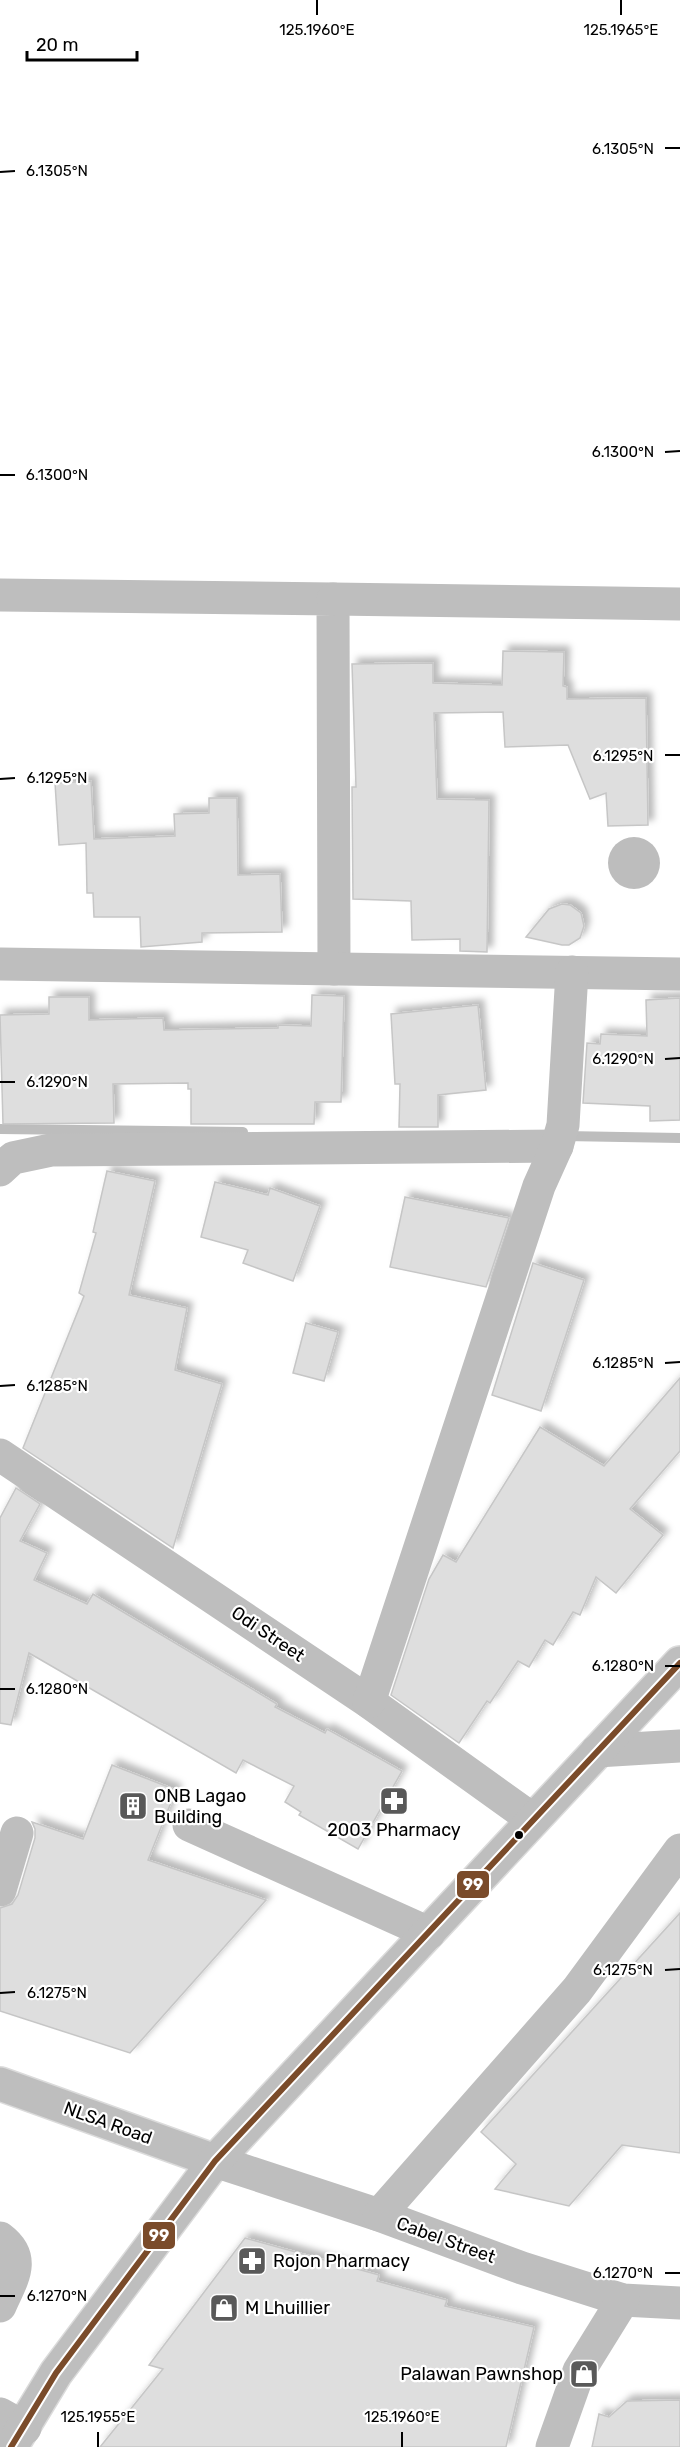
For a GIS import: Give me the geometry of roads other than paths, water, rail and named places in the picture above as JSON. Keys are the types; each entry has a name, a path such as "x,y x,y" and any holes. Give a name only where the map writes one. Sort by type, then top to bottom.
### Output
{"street":[{"path":"0,595 680,604"},
{"path":"333,599 334,969"},
{"path":"0,964 680,974"},
{"path":"369,1702 539,1186 557,1146 563,1125 572,972"},
{"path":"0,1170 13,1158 51,1150 557,1146"},
{"name":"Odi Street","path":"0,1455 369,1702 532,1820"},
{"path":"12,2430 215,2162 680,1663"},
{"path":"597,1751 680,1746"},
{"path":"189,1825 429,1933"},
{"path":"0,1890 17,1833"},
{"path":"379,2215 577,1990 680,1850"},
{"name":"NLSA Road","path":"0,2084 215,2162"},
{"name":"Cabel Street","path":"215,2162 379,2215 522,2268 623,2300 680,2303"},
{"path":"0,2238 14,2252 16,2267 0,2306"},
{"path":"552,2447 579,2371 623,2300"}],"waterway":[{"path":"0,1129 243,1132"},
{"path":"564,1136 680,1138"}],"place":[{"name":"2003 Pharmacy","path":"394,1801"},
{"name":"ONB Lagao Building","path":"133,1806"},
{"name":"Rojon Pharmacy","path":"252,2261"},
{"name":"M Lhuillier","path":"224,2308"},
{"name":"Palawan Pawnshop","path":"584,2374"}]}
